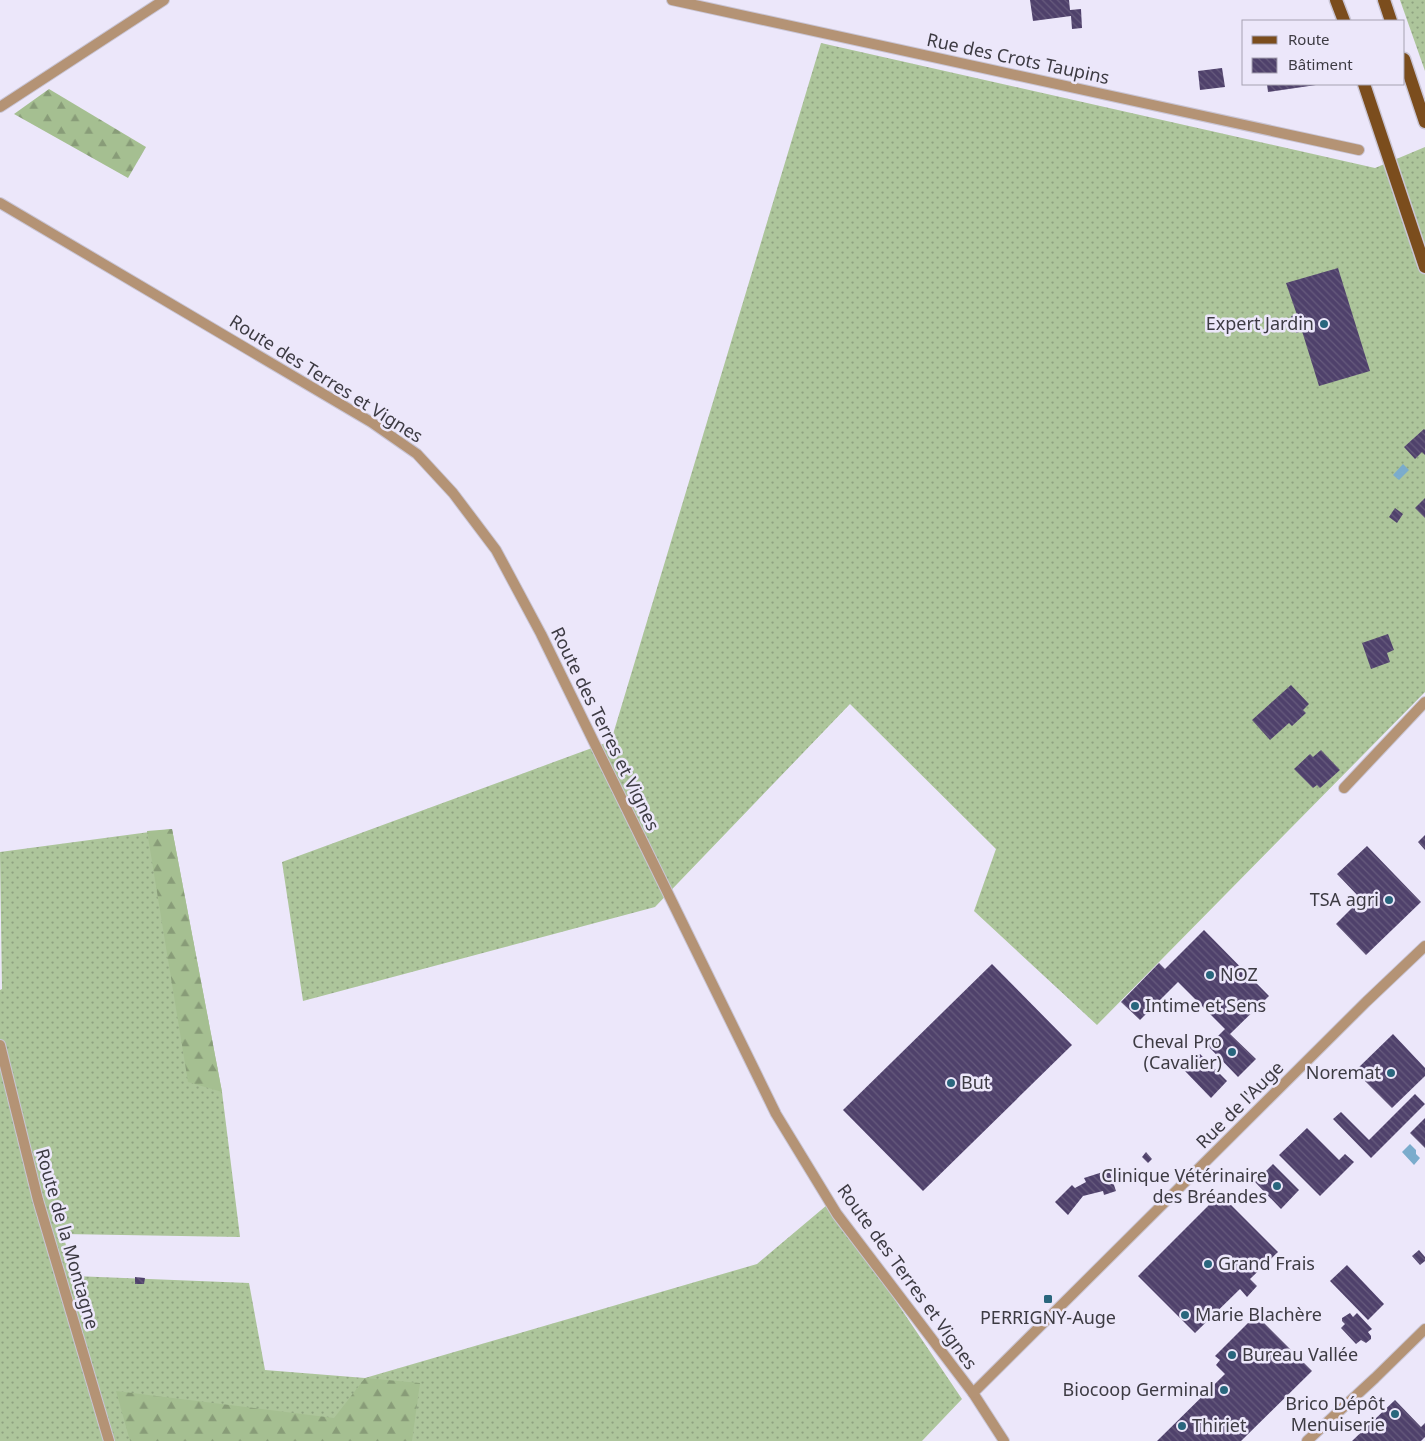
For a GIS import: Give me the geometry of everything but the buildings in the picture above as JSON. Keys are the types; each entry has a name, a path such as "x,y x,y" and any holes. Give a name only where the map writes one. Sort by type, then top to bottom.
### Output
{"main road":[{"path":"1336,0 1344,20"},
{"path":"1384,0 1391,20"},
{"path":"1405,62 1425,122"},
{"path":"1364,85 1425,267"}],"street":[{"path":"0,107 164,0"},
{"name":"Rue des Crots Taupins","path":"672,0 1359,150"},
{"name":"Route des Terres et Vignes","path":"0,203 371,422 417,454 453,493 496,550 541,634 776,1114 847,1229 973,1393 1004,1441"},
{"path":"1344,788 1425,702"},
{"name":"Rue de l'Auge","path":"973,1393 1360,1008 1425,946"},
{"name":"Route de la Montagne","path":"0,1045 38,1200 109,1441"},
{"path":"1308,1441 1425,1329"}],"green space":[{"path":"1400,0 1425,0 1425,71"},
{"path":"821,43 1375,168 1425,147 1425,692 1097,1025 974,911 996,849 850,704 655,907 303,1001 282,862 611,741"},
{"path":"49,89 146,147 128,178 14,114"},
{"path":"172,829 222,1092 240,1237 63,1234 74,1276 249,1283 265,1370 365,1378 757,1264 827,1205 837,1214 962,1399 922,1441 0,1441 0,990 2,989 0,852"},
{"path":"172,829 222,1092 188,1082 147,831"},
{"path":"365,1378 420,1383 412,1441 130,1441 116,1391 334,1418"}],"water":[{"path":"1403,464 1409,470 1399,480 1393,475"},
{"path":"1410,1144 1420,1158 1414,1165 1402,1152"}],"place":[{"name":"Expert Jardin","path":"1324,324"},
{"name":"TSA agri","path":"1389,900"},
{"name":"NOZ","path":"1210,975"},
{"name":"Intime et Sens","path":"1135,1006"},
{"name":"Cheval Pro (Cavalier)","path":"1232,1052"},
{"name":"Noremat","path":"1391,1073"},
{"name":"But","path":"951,1083"},
{"name":"Clinique Vétérinaire des Bréandes","path":"1277,1186"},
{"name":"Grand Frais","path":"1208,1264"},
{"name":"PERRIGNY-Auge","path":"1048,1299"},
{"name":"Marie Blachère","path":"1185,1315"},
{"name":"Bureau Vallée","path":"1232,1355"},
{"name":"Biocoop Germinal","path":"1224,1390"},
{"name":"Brico Dépôt Menuiserie","path":"1395,1414"},
{"name":"Thiriet","path":"1182,1426"}]}
